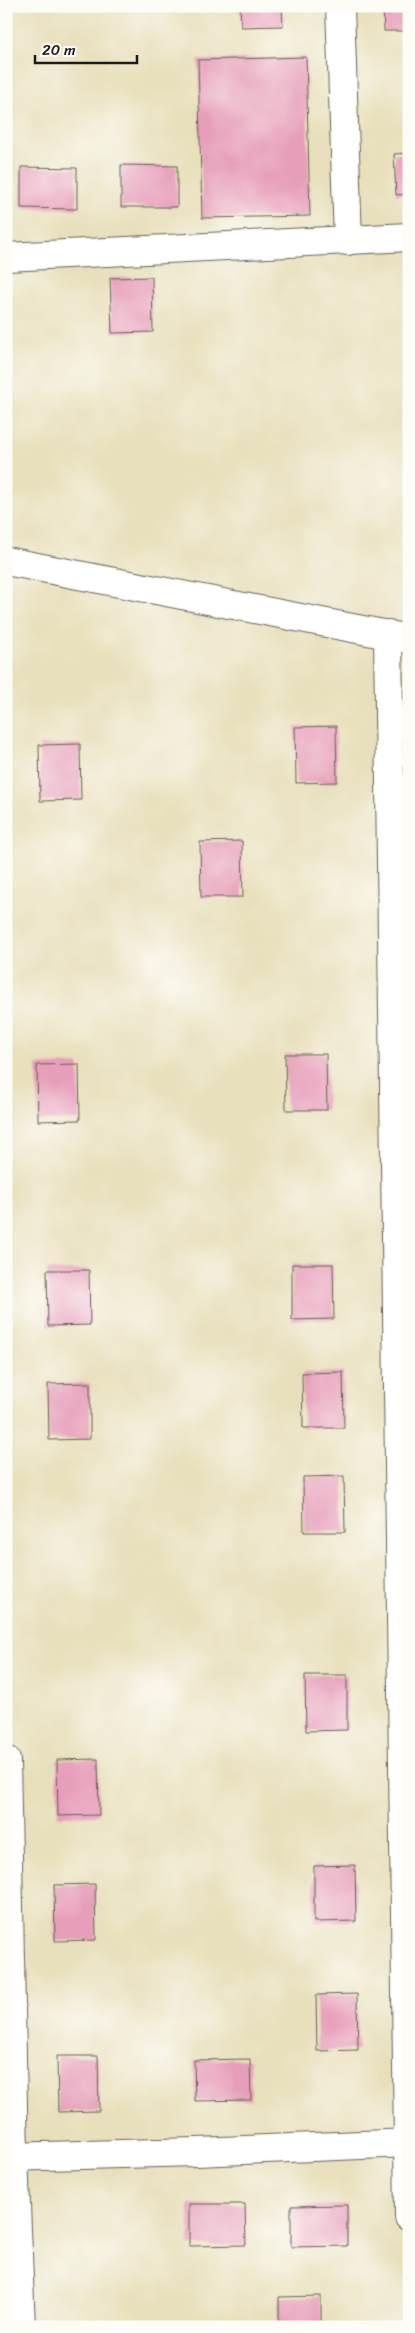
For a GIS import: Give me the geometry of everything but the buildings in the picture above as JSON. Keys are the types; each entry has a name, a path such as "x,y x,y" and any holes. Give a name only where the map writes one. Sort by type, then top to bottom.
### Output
{"street":[{"path":"340,6 348,241"},
{"path":"6,257 409,237"},
{"path":"6,561 398,636 409,2217"},
{"path":"6,1760 10,2156 21,2327"},
{"path":"10,2156 197,2152 408,2143"}]}
